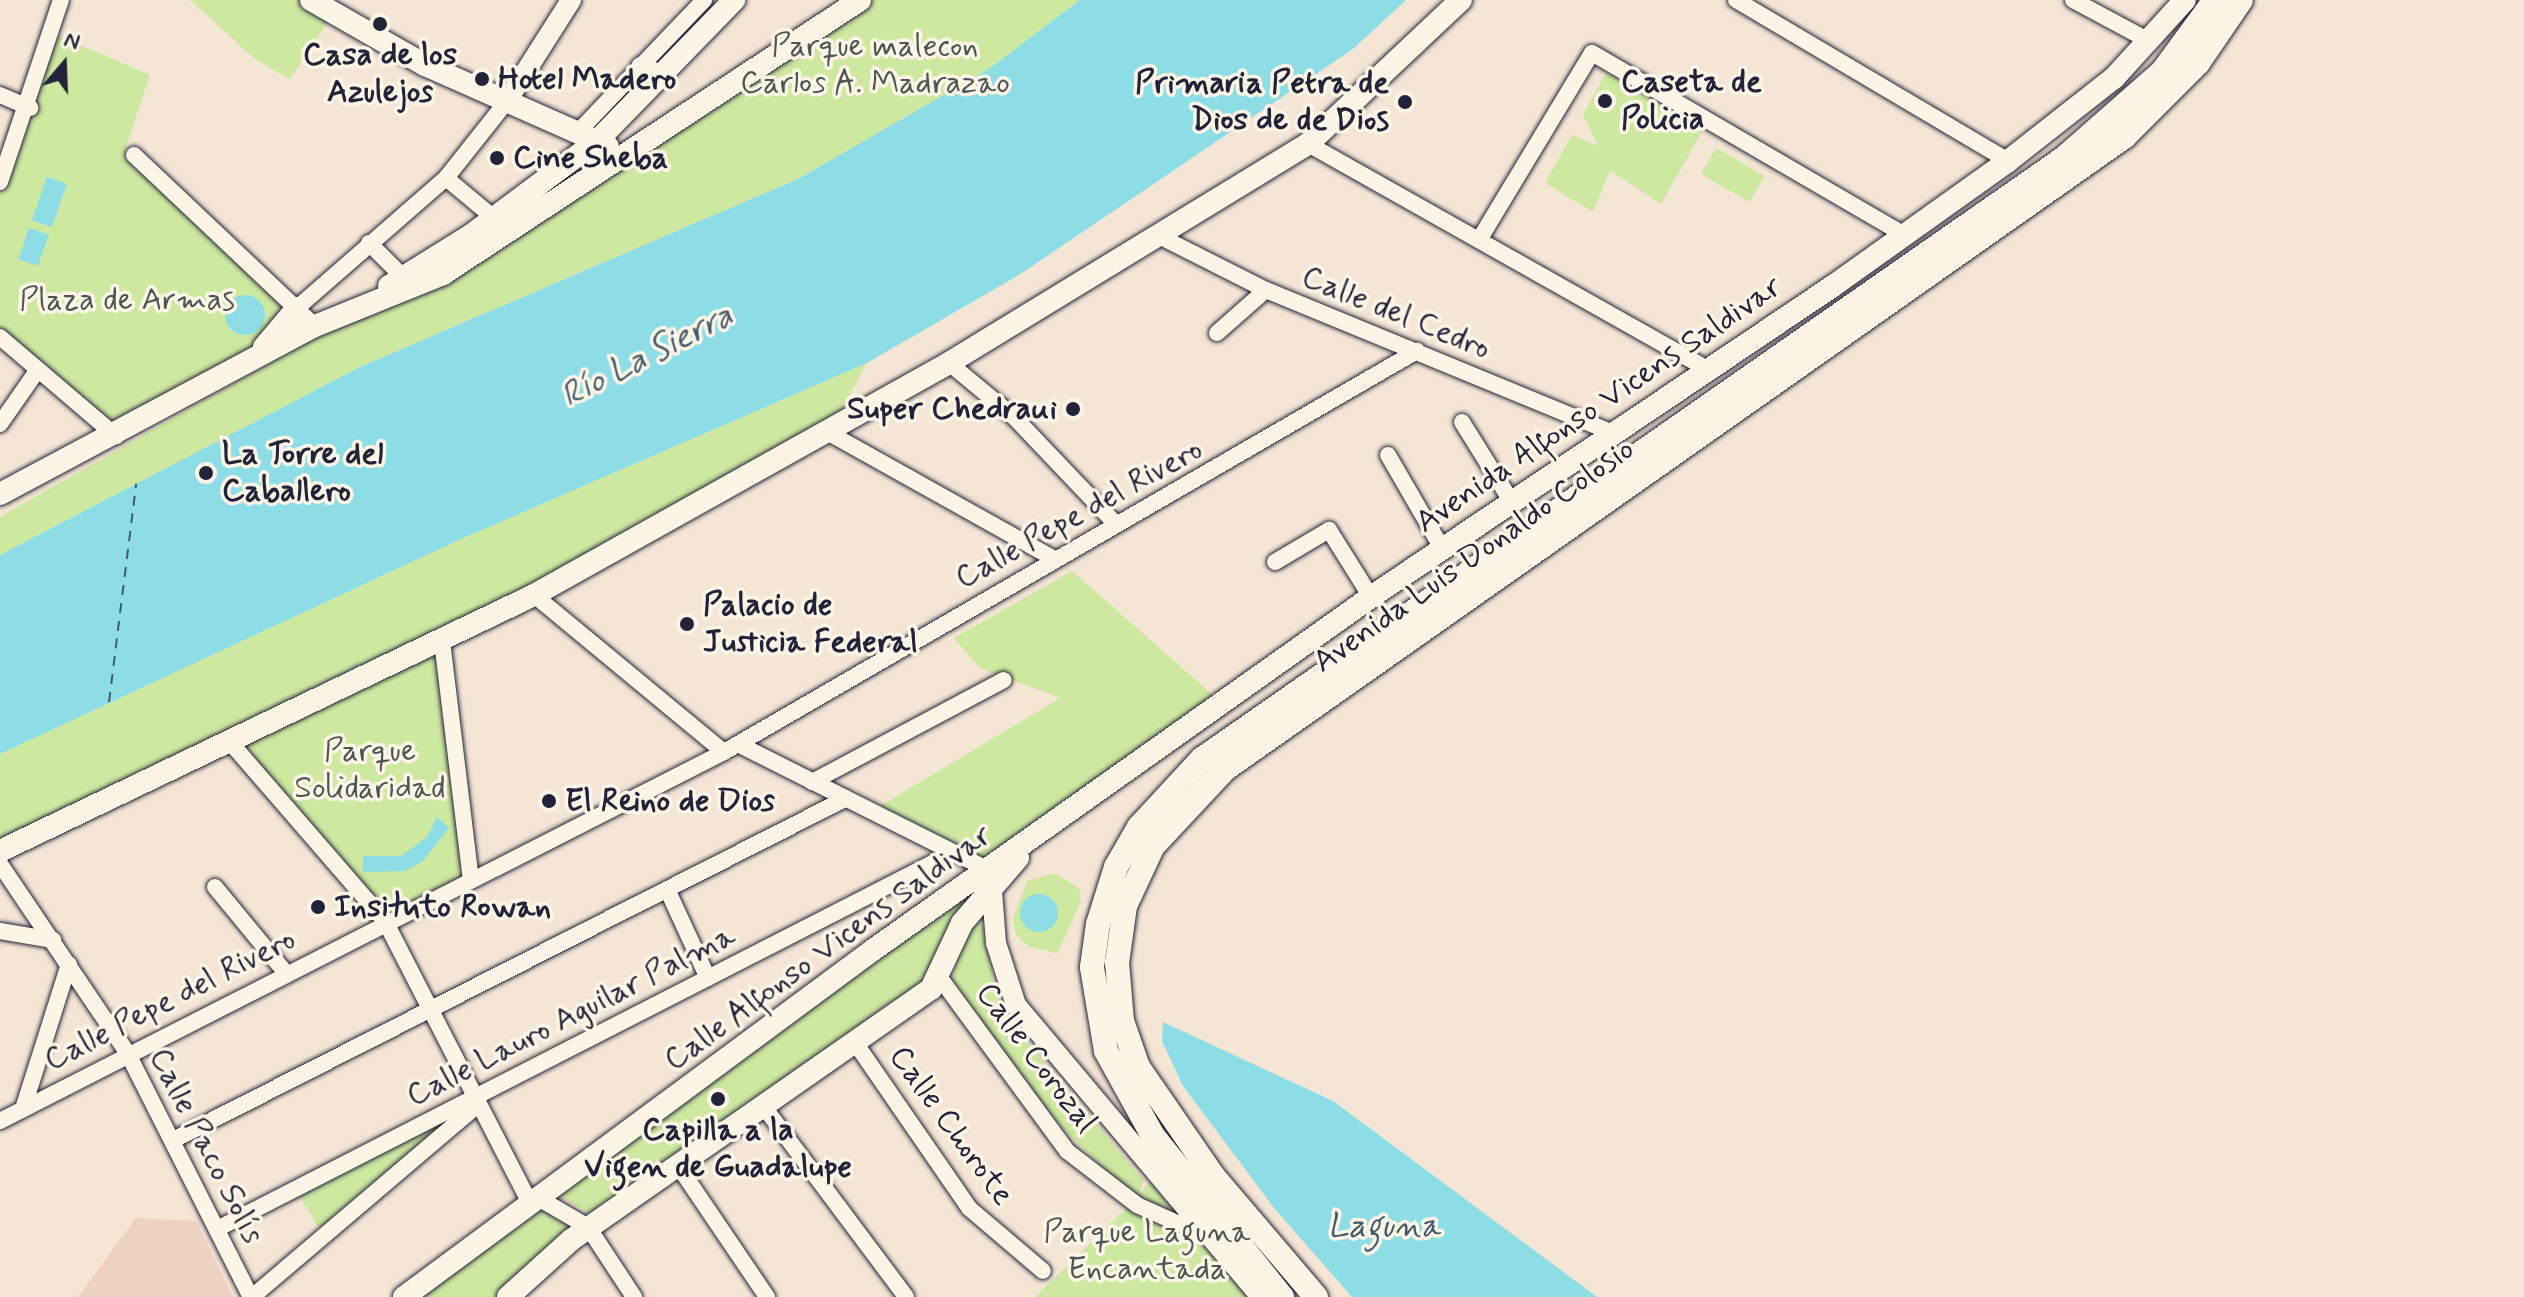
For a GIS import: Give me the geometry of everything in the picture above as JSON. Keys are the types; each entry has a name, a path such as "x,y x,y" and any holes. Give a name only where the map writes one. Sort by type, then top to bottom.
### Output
{"main road":[{"path":"311,0 382,43 625,155"},
{"path":"409,282 494,218 587,137 651,71 734,0"},
{"path":"0,494 116,436 315,326 409,282 462,263 860,0"},
{"path":"0,851 534,595 829,433 1161,237 1308,144 1461,0"},
{"name":"Avenida Alfonso Vicens Saldivar","path":"1032,842 1510,499 1708,369 2008,161 2099,91 2185,0"},
{"name":"Avenida Luis Donaldo Colosio","path":"1282,1297 1208,1223 1125,1093 1097,1012 1092,967 1106,891 1139,827 1167,792 1215,749 2064,158 2163,71 2215,0"},
{"name":"Avenida Luis Donaldo Colosio","path":"1316,1297 1162,1105 1138,1067 1122,1021 1117,963 1125,906 1161,835 1225,769 2124,137 2198,63 2241,0"},
{"path":"253,359 297,308"},
{"name":"Calle Alfonso Vicens Saldivar","path":"404,1297 532,1198 991,879 1032,842"},
{"name":"Calle Alfonso Vicens Saldivar","path":"940,978 962,923 991,879"},
{"path":"508,1297 588,1227 764,1107 940,978"}],"street":[{"path":"0,182 30,108 61,0"},
{"path":"297,308 446,178 507,101 571,0"},
{"path":"651,71 704,0"},
{"path":"1736,0 2008,161"},
{"path":"2073,0 2149,41"},
{"path":"1479,240 1592,53 1903,234"},
{"path":"0,95 30,108"},
{"path":"1308,144 1708,369"},
{"path":"134,155 315,326"},
{"path":"446,178 494,218"},
{"name":"Calle del Cedro","path":"1161,237 1266,290 1613,433"},
{"path":"369,243 409,282"},
{"path":"1217,333 1266,290"},
{"path":"0,337 116,436"},
{"name":"Calle Pepe del Rivero","path":"0,1121 127,1052 731,748 1417,351"},
{"path":"949,363 1014,417 1116,524"},
{"path":"0,424 37,371"},
{"path":"1462,422 1510,499"},
{"path":"829,433 1054,559"},
{"path":"1388,455 1442,548"},
{"path":"1275,562 1329,530 1371,597"},
{"path":"534,595 731,748 812,782 952,853 991,879"},
{"path":"442,641 471,880"},
{"path":"812,782 1004,680"},
{"path":"230,742 385,921 477,1100 532,1198 588,1227 634,1297"},
{"path":"173,1140 845,799"},
{"name":"Calle Lauro Aguilar Palma","path":"217,1229 477,1100 952,853"},
{"name":"Calle Paco Solís","path":"0,864 127,1052 252,1297"},
{"name":"Avenida Luis Donaldo Colosio","path":"991,879 996,943 1016,1005 1208,1223 1261,1297"},
{"path":"215,887 285,972"},
{"path":"667,889 708,978"},
{"path":"0,931 53,940"},
{"path":"23,1109 69,964"},
{"name":"Calle Corozal","path":"940,978 1067,1151 1137,1205 1177,1223 1208,1223"},
{"name":"Calle Chorote","path":"854,1041 969,1208 1043,1271"},
{"name":"Calle Lauro Aguilar Palma","path":"252,1297 477,1100"},
{"path":"764,1107 906,1297"},
{"path":"679,1167 767,1297"}],"shaded area":[{"path":"136,1218 196,1221 233,1297 78,1297"}],"green space":[{"path":"190,0 311,0 333,14 290,79 255,59"},
{"name":"Parque malecon Carlos A. Madrazao","path":"860,0 1080,0 989,69 798,179 360,367 0,555 0,517 577,188"},
{"name":"Plaza de Armas","path":"52,33 150,75 125,150 297,308 253,359 116,436 0,337 0,182"},
{"path":"1606,73 1703,130 1661,204 1610,170 1593,212 1545,183 1572,135 1598,146 1583,115"},
{"path":"1716,148 1764,176 1749,202 1701,174"},
{"name":"Parque Solidaridad","path":"867,363 829,433 442,641 471,880 385,921 230,742 0,851 0,754 461,539"},
{"path":"1072,571 1214,696 980,863 877,808 1060,698 980,668 954,638"},
{"path":"1053,873 1079,888 1081,902 1057,953 1030,947 1016,935 1013,919 1027,881"},
{"path":"983,881 932,978 592,1215 552,1191"},
{"name":"Parque Laguna Encantada","path":"976,917 986,930 995,991 1011,1023 1144,1181 1138,1196 1150,1182 1250,1297 1035,1297 1136,1199 1059,1125 961,995 952,979 966,923"},
{"path":"475,1096 324,1236 295,1189"},
{"path":"536,1204 578,1227 498,1297 414,1297"}],"water":[{"name":"Río La Sierra","path":"1080,0 1406,0 1353,49 1019,275 867,363 461,539 0,754 0,555 360,367 798,179 989,69"},
{"path":"47,177 67,184 52,227 32,220"},
{"path":"29,228 49,235 38,266 18,259"},
{"path":"245,295 259,301 265,315 259,329 245,335 231,329 225,315 231,301"},
{"path":"437,817 449,828 423,861 405,871 363,872 363,856 401,856 427,837"},
{"path":"1039,894 1053,899 1058,913 1053,927 1039,932 1025,927 1020,913 1025,899"},
{"name":"Laguna","path":"1163,1022 1333,1101 1597,1297 1352,1297 1274,1208 1183,1086 1162,1041"}],"ferry route":[{"path":"109,702 136,484"}],"place":[{"name":"Casa de los Azulejos","path":"380,24"},
{"name":"Hotel Madero","path":"482,79"},
{"name":"Caseta de Policia","path":"1605,101"},
{"name":"Primaria Petra de Dios de de Dios","path":"1405,102"},
{"name":"Cine Sheba","path":"497,158"},
{"name":"Super Chedraui","path":"1073,409"},
{"name":"La Torre del Caballero","path":"206,473"},
{"name":"Palacio de Justicia Federal","path":"687,624"},
{"name":"El Reino de Dios","path":"549,801"},
{"name":"Insituto Rowan","path":"318,907"},
{"name":"Capilla a la Vigen de Guadalupe","path":"718,1099"}]}
